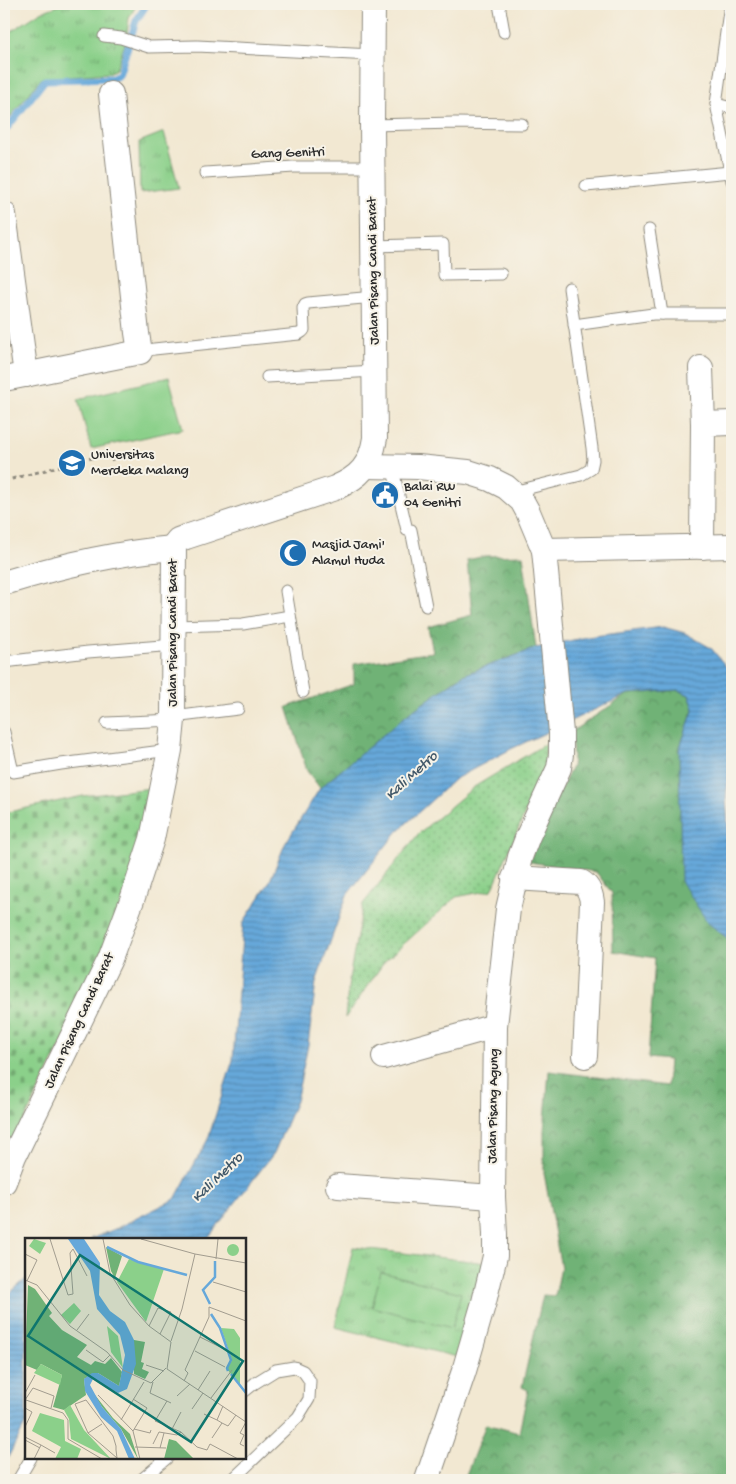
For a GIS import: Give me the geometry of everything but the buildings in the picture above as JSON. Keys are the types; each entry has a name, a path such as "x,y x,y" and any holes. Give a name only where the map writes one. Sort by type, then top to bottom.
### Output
{"street":[{"name":"Jalan Pisang Candi Barat","path":"4,1182 14,1156 110,959 152,839 170,750 173,718 173,548 175,542 346,484 367,466 371,457 375,438 372,125 373,4"},
{"path":"4,214 15,377 140,352 111,94"},
{"path":"702,368 702,547"},
{"path":"703,424 732,423"},
{"path":"367,466 418,467 468,472 490,478 514,492"},
{"name":"Jalan Pisang Agung","path":"427,1480 464,1371 495,1256 496,1234 493,1197 494,1026 508,909 520,857 558,768 561,754 561,733 544,550 528,512 514,492"},
{"path":"544,550 732,546"},
{"path":"4,583 48,570 131,552 173,548"},
{"path":"514,878 581,882 586,886 591,895 585,1056"},
{"path":"384,1057 494,1026"},
{"path":"338,1186 493,1197"}],"lane":[{"path":"499,4 504,32"},
{"path":"586,186 731,177 716,104 730,4"},
{"path":"104,36 121,38 149,47 207,47 372,55"},
{"path":"716,104 732,108"},
{"path":"372,125 522,124"},
{"name":"Gang Genitri","path":"204,173 294,167 373,167"},
{"path":"649,230 662,314"},
{"path":"373,246 443,244 444,275 500,274"},
{"path":"514,492 581,475 591,469 593,460 592,448 569,288"},
{"path":"140,352 298,334 304,330 303,308 305,304 374,298"},
{"path":"574,324 653,314 732,314"},
{"path":"267,377 374,371"},
{"path":"392,466 407,530 411,530 426,606"},
{"path":"286,591 303,692"},
{"path":"4,662 88,652 174,635 290,616"},
{"path":"107,723 173,718 238,709"},
{"path":"4,732 13,772 170,750"},
{"path":"232,1480 298,1417 309,1399 310,1381 303,1371 294,1367 276,1370 246,1390"},
{"path":"18,1480 30,1459"},
{"path":"141,1480 166,1459"}],"path":[{"path":"4,481 107,454 111,456 113,462"}],"green space":[{"path":"63,4 137,4 129,18 126,41 116,69 109,73 42,78 4,124 4,36 41,12"},
{"path":"164,132 179,188 140,193 139,142"},
{"path":"169,377 183,429 91,449 78,399"},
{"path":"523,555 536,648 463,675 408,714 320,788 307,771 287,707 354,684 354,664 433,652 428,627 472,615 467,560 486,556"},
{"path":"678,690 689,695 694,708 679,750 708,923 732,942 732,1480 464,1480 486,1424 519,1433 528,1390 522,1387 543,1295 555,1296 561,1268 544,1173 544,1131 549,1071 667,1086 669,1060 648,1058 655,958 613,951 612,893 596,872 529,862 549,811 572,767 571,732 628,694"},
{"path":"545,744 546,770 531,799 492,890 456,897 385,961 345,1018 349,979 363,904 419,833 474,787"},
{"path":"152,788 145,828 107,952 16,1137 4,1139 4,813 83,796"},
{"path":"353,1247 486,1263 461,1358 335,1327"},
{"path":"381,1272 461,1293 452,1328 372,1307"}],"water":[{"name":"Kali Metro","path":"663,627 685,633 711,648 729,670 732,685 732,749 726,797 732,877 732,942 708,923 681,881 679,750 694,708 689,695 678,690 628,694 511,749 455,779 397,832 347,895 316,982 308,1045 296,1101 274,1153 208,1238 93,1238 175,1199 208,1139 233,1060 243,923 269,883 285,844 320,788 408,714 463,675 536,648 587,637"},
{"path":"25,1280 25,1425 4,1465 4,1298"}],"waterway":[{"path":"4,132 45,80 113,78 119,75 136,21 147,4"}],"place":[{"name":"Universitas Merdeka Malang","path":"72,463"},
{"name":"Balai RW 04 Genitri","path":"385,495"},
{"name":"Masjid Jami' Alamul Huda","path":"293,553"}]}
